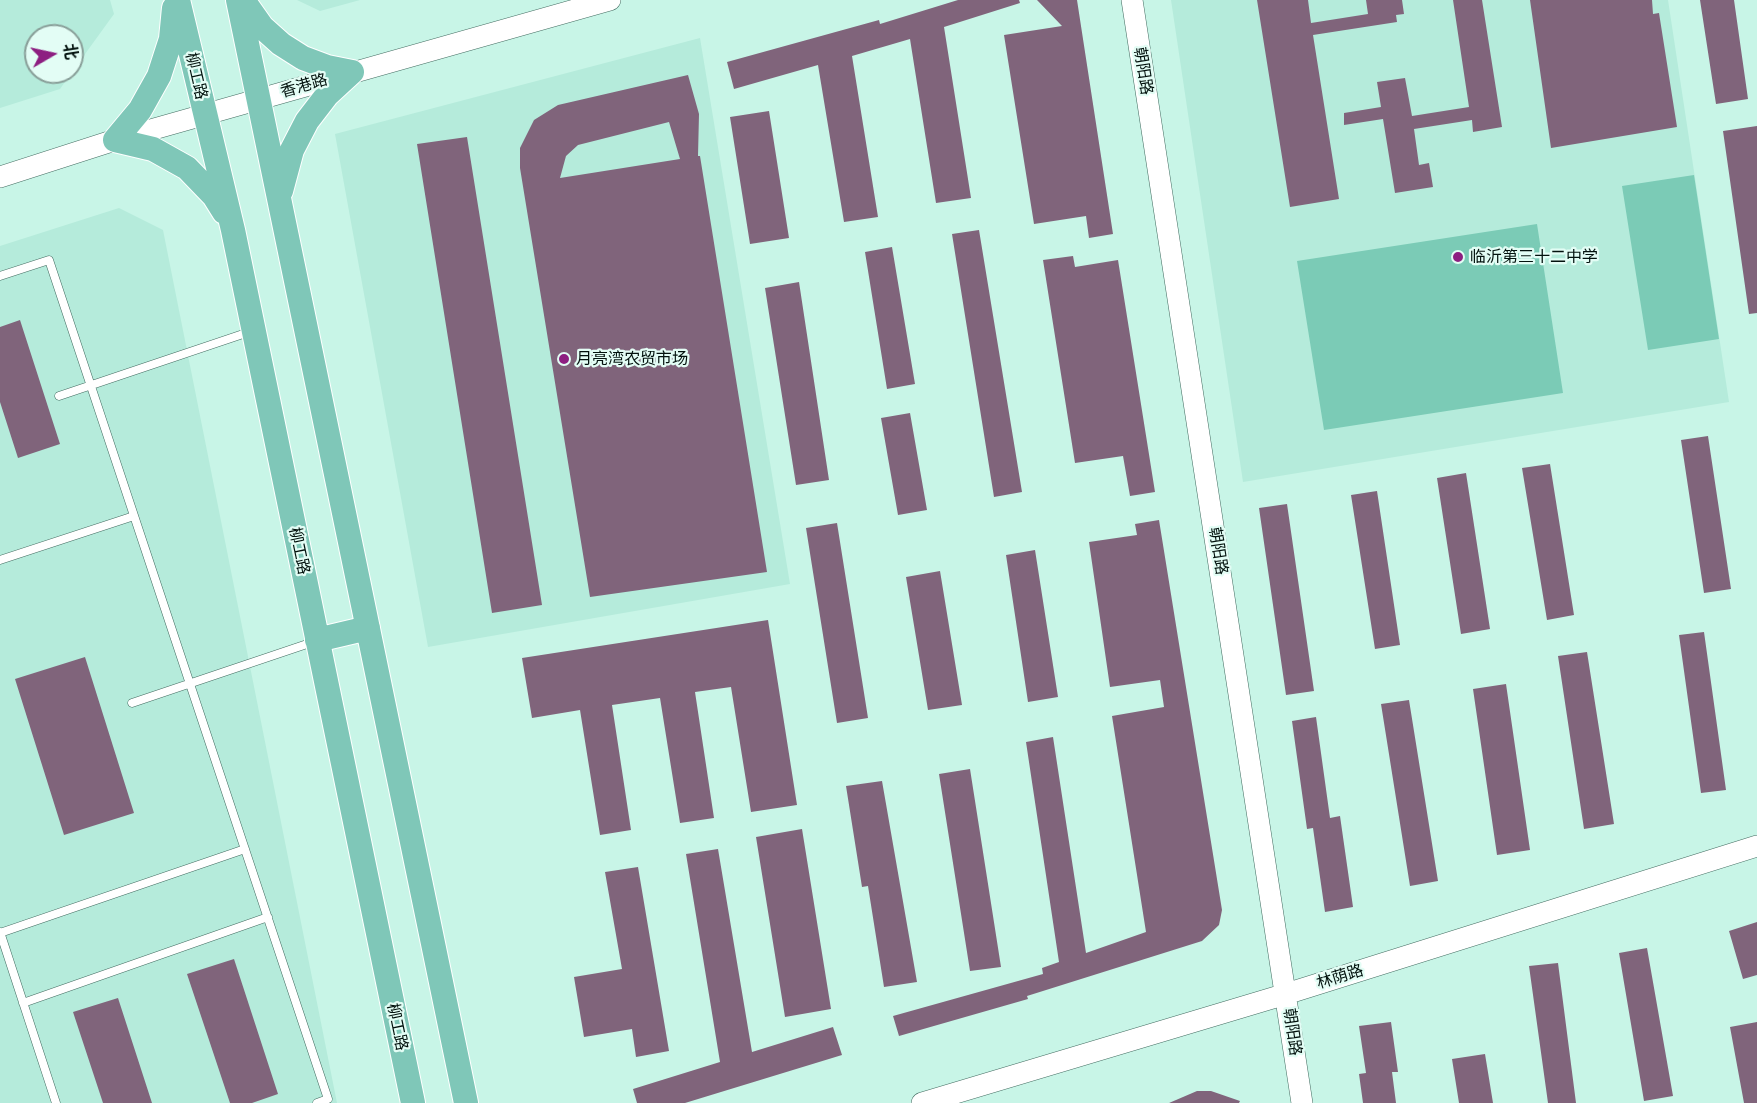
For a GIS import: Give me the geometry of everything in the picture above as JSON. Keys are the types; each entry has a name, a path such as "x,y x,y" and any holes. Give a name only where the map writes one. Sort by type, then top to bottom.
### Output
{"main road":[{"name":"柳工路","path":"177,0 232,230 413,1103"},
{"path":"177,0 171,39 159,76 140,110 115,140 153,149 187,168 214,196 232,230"},
{"path":"238,0 466,1103"},
{"path":"243,0 262,27 281,44 303,58 327,67 352,72"},
{"path":"280,197 286,165 299,135 316,108 352,72"},
{"path":"317,640 368,628"}],"street":[{"name":"香港路","path":"0,177 115,140 610,0"},
{"name":"朝阳路","path":"1132,0 1302,1103"},
{"name":"林荫路","path":"922,1103 1286,994 1757,846"}],"lane":[{"path":"0,276 49,260 328,1099 317,1103"},
{"path":"59,396 253,331"},
{"path":"0,560 134,516"},
{"path":"132,703 317,640"},
{"path":"56,1103 0,933 245,849"},
{"path":"23,1003 268,917"}],"shaded area":[{"path":"0,0 110,0 114,14 84,56 84,24 24,24 24,84 64,84 60,89 0,108"},
{"path":"297,0 360,0 320,11"},
{"name":"临沂第三十二中学","path":"1171,0 1668,0 1729,402 1243,482"},
{"name":"月亮湾农贸市场","path":"700,38 790,584 428,647 335,134"},
{"path":"1694,175 1719,339 1648,350 1622,186"},
{"path":"119,208 163,230 337,1103 0,1103 0,246"},
{"path":"1537,224 1563,393 1324,430 1297,261"}],"building":[{"path":"958,0 1019,0 1020,3 944,27 971,198 936,203 910,39 852,56 878,217 844,222 818,65 734,89 727,62 879,20 880,24"},
{"path":"1037,0 1077,0 1113,234 1089,238 1086,216 1034,224 1004,35 1062,26"},
{"path":"1257,0 1308,0 1311,23 1368,14 1366,0 1402,0 1404,14 1396,15 1397,22 1313,35 1339,199 1290,207"},
{"path":"1453,0 1482,0 1502,127 1473,132 1472,120 1414,129 1419,165 1429,163 1433,187 1395,193 1383,119 1344,125 1344,113 1381,107 1377,82 1405,78 1412,116 1469,107"},
{"path":"1530,0 1652,0 1653,14 1659,13 1677,127 1551,148"},
{"path":"1700,0 1734,0 1748,99 1716,104"},
{"path":"688,75 699,114 698,156 700,156 767,572 590,597 520,168 520,148 534,120 558,105","holes":["669,122 680,159 560,178 566,156 578,145"]},
{"path":"769,111 789,238 750,244 730,117"},
{"path":"1757,126 1757,313 1749,314 1723,131"},
{"path":"467,137 542,605 492,613 417,144"},
{"path":"979,230 1022,492 994,497 952,234"},
{"path":"892,247 915,384 887,389 865,252"},
{"path":"1073,256 1075,267 1118,260 1155,492 1130,496 1123,456 1075,463 1043,260"},
{"path":"799,282 829,480 796,485 765,288"},
{"path":"20,320 60,444 18,458 0,402 0,327"},
{"path":"910,413 927,510 898,515 881,418"},
{"path":"1708,436 1731,589 1704,593 1681,440"},
{"path":"1550,464 1574,615 1547,620 1522,468"},
{"path":"1466,473 1490,629 1461,634 1437,478"},
{"path":"1377,491 1400,645 1375,649 1351,495"},
{"path":"1287,504 1314,691 1286,695 1259,508"},
{"path":"1159,520 1222,910 1219,925 1202,941 1027,996 1028,999 899,1036 893,1016 1043,974 1042,968 1059,962 1026,742 1053,737 1086,953 1146,932 1112,716 1164,707 1160,680 1110,687 1089,542 1137,535 1135,524"},
{"path":"837,523 868,718 837,723 806,528"},
{"path":"1035,550 1058,697 1028,702 1006,555"},
{"path":"940,571 962,705 928,710 906,577"},
{"path":"768,620 797,805 751,812 731,687 695,692 714,818 680,823 660,698 612,705 631,830 600,835 580,710 532,718 522,658"},
{"path":"1704,632 1726,790 1701,793 1679,635"},
{"path":"1587,652 1614,824 1584,829 1558,656"},
{"path":"85,657 134,813 64,835 15,679"},
{"path":"1506,684 1530,850 1497,855 1473,689"},
{"path":"1409,700 1438,881 1410,886 1381,704"},
{"path":"1316,717 1330,818 1340,816 1353,907 1325,912 1313,828 1307,829 1292,721"},
{"path":"970,769 1001,967 970,971 939,774"},
{"path":"882,781 917,982 884,987 868,886 862,887 846,786"},
{"path":"802,829 831,1009 785,1017 756,837"},
{"path":"718,849 752,1052 833,1027 842,1055 685,1103 637,1103 633,1089 720,1062 686,854"},
{"path":"638,867 669,1051 636,1057 632,1029 584,1037 574,977 622,969 605,872"},
{"path":"1757,922 1757,975 1743,979 1729,931"},
{"path":"1647,948 1673,1096 1644,1101 1619,953"},
{"path":"234,959 278,1094 252,1103 230,1103 187,974"},
{"path":"1558,963 1576,1103 1548,1103 1529,966"},
{"path":"118,998 152,1103 103,1103 73,1012"},
{"path":"1391,1022 1398,1072 1392,1072 1396,1103 1363,1103 1359,1074 1366,1073 1359,1026"},
{"path":"1757,1022 1757,1103 1744,1103 1730,1027"},
{"path":"1485,1054 1493,1103 1459,1103 1452,1059"},
{"path":"1197,1091 1211,1091 1240,1101 1239,1103 1169,1103"}],"place":[{"name":"临沂第三十二中学","path":"1458,257"},
{"name":"月亮湾农贸市场","path":"564,359"}]}
